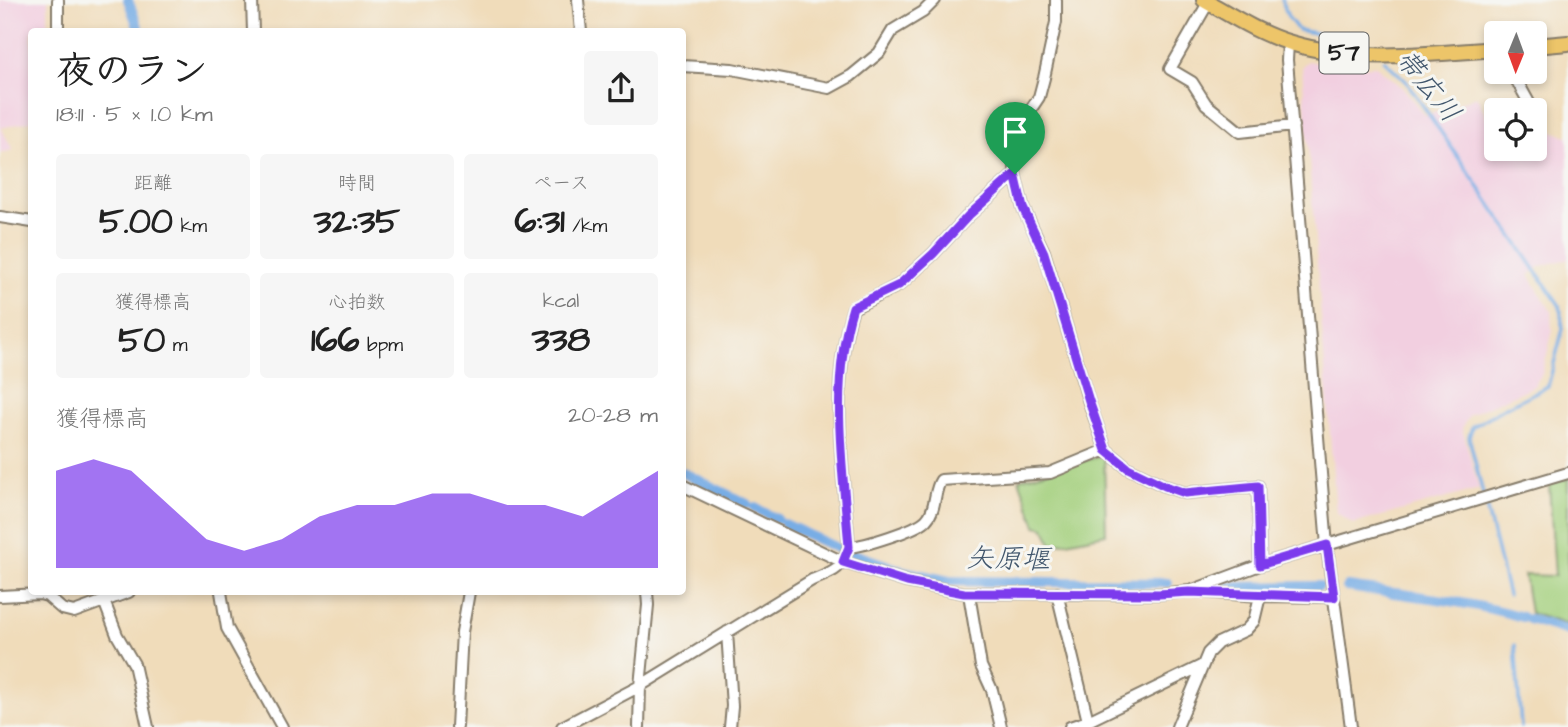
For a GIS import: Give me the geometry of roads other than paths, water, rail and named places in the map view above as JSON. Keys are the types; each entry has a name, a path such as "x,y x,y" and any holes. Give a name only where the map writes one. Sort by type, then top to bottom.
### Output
{"main road":[{"name":"57","path":"1206,1 1240,22 1288,43 1337,53 1368,55 1484,50"},
{"path":"1547,45 1568,43"}],"street":[{"path":"58,0 58,28"},
{"path":"252,0 253,28"},
{"path":"578,0 581,28"},
{"path":"686,66 732,69 829,88 852,76 879,53 893,30 923,12 935,0"},
{"path":"1056,0 1055,22 1039,97 1019,127 1015,174 1023,208 1044,253 1106,450 1128,468 1185,493 1258,486 1260,565"},
{"path":"1206,1 1170,69 1192,82 1206,104 1240,132 1293,126"},
{"path":"1288,43 1287,60 1327,545 1351,727"},
{"path":"562,727 640,686 812,580 837,570 849,547 841,434 841,374 846,330 853,307 899,285 933,254 969,215 1015,174"},
{"path":"0,217 28,221"},
{"path":"849,547 868,545 925,521 934,507 936,488 941,480 1049,472 1106,450"},
{"path":"1189,592 1260,565 1568,473"},
{"path":"686,487 843,562 907,582 969,594 1189,592 1334,597"},
{"path":"1057,593 1088,721"},
{"path":"969,594 981,666 992,690 1001,727"},
{"path":"0,596 28,595"},
{"path":"44,595 68,612 74,612 121,595"},
{"path":"222,595 227,628 282,727"},
{"path":"457,727 462,632 468,595"},
{"path":"639,727 647,595"},
{"path":"1177,727 1208,653 1218,643 1246,630 1254,621 1259,596"},
{"path":"104,601 117,635 134,664 148,727"},
{"path":"727,632 732,706 730,727"},
{"path":"1070,727 1088,721 1201,666"}],"waterway":[{"name":"矢原堰","path":"128,0 138,28"},
{"name":"帯広川","path":"1282,0 1288,17 1298,30 1364,42 1373,50"},
{"name":"帯広川","path":"1384,60 1406,81 1560,306 1563,329 1548,386 1472,427 1469,437 1508,595"},
{"name":"矢原堰","path":"686,474 747,504"},
{"name":"矢原堰","path":"755,508 777,519"},
{"name":"矢原堰","path":"785,524 839,549"},
{"name":"矢原堰","path":"851,553 903,571 949,581 1168,583"},
{"name":"矢原堰","path":"1228,587 1319,586"},
{"name":"矢原堰","path":"1347,587 1457,602 1522,617"},
{"name":"矢原堰","path":"1529,619 1568,631"},
{"name":"帯広川","path":"1515,645 1521,727"}]}
